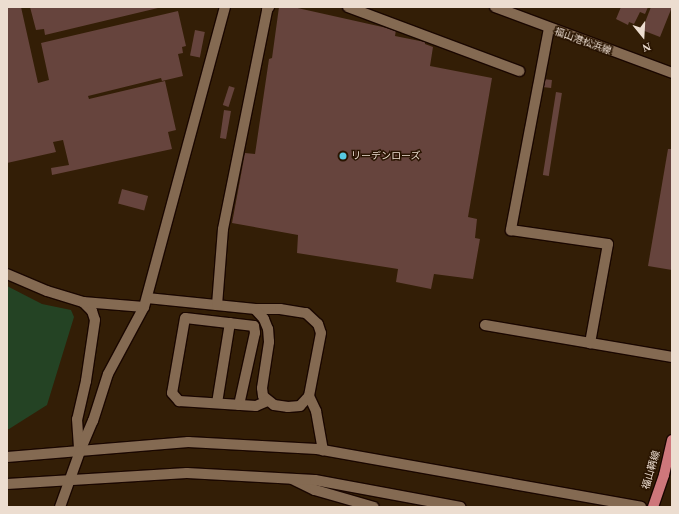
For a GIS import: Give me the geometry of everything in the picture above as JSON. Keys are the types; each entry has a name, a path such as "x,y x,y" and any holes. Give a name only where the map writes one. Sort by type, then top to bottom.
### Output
{"main road":[{"name":"福山鞆線","path":"653,507 664,475 672,440"}],"street":[{"path":"60,507 69,479 93,421 108,374 145,302 225,7"},
{"path":"217,305 223,229 267,10 269,7"},
{"path":"348,7 519,70"},
{"name":"福山港松浜線","path":"495,7 672,73"},
{"path":"549,28 511,230 608,244 590,343"},
{"path":"7,274 47,291 83,302 145,302 217,305 306,313 318,324 321,333 309,396 300,406 288,407 274,405 267,401 263,396 262,388 269,342 268,329 264,319 255,309"},
{"path":"80,451 77,419 86,381 95,320 92,311 83,302"},
{"path":"239,405 255,333 254,326 185,318 172,393 179,401 217,403 239,405 256,406 267,401"},
{"path":"217,403 230,323"},
{"path":"486,325 672,357"},
{"path":"309,396 316,411 323,450"},
{"path":"7,457 188,442 323,450 641,507"},
{"path":"7,484 69,479 187,473 315,480 460,507"},
{"path":"292,479 315,490 374,507"}],"green space":[{"path":"7,286 42,304 71,310 74,317 47,405 9,429 7,429"}],"building":[{"path":"7,7 21,7 38,83 49,80 41,43 178,11 186,46 182,47 183,53 178,54 183,76 162,81 161,78 88,96 89,99 165,81 176,130 168,132 172,149 52,175 51,168 69,165 63,140 53,142 56,152 7,163"},
{"path":"30,7 158,8 45,35 44,29 36,30"},
{"path":"279,7 293,7 396,30 395,36 425,42 425,44 433,47 430,66 492,78 468,217 477,219 475,238 480,239 473,279 434,274 431,289 396,282 398,269 297,253 298,235 232,223 245,153 255,154 269,59 272,58"},
{"path":"621,7 648,7 645,14 640,12 634,24 629,22 628,25 616,19"},
{"path":"651,7 672,7 660,37 642,30"},
{"path":"195,30 205,32 200,57 190,56"},
{"path":"543,79 552,80 551,88 542,87"},
{"path":"229,86 235,88 229,107 223,105"},
{"path":"556,92 562,93 549,176 543,175"},
{"path":"224,110 231,111 226,139 220,138"},
{"path":"668,149 672,149 672,270 648,266"},
{"path":"122,189 148,196 144,210 118,203"}],"place":[{"name":"リーデンローズ","path":"343,156"}]}
